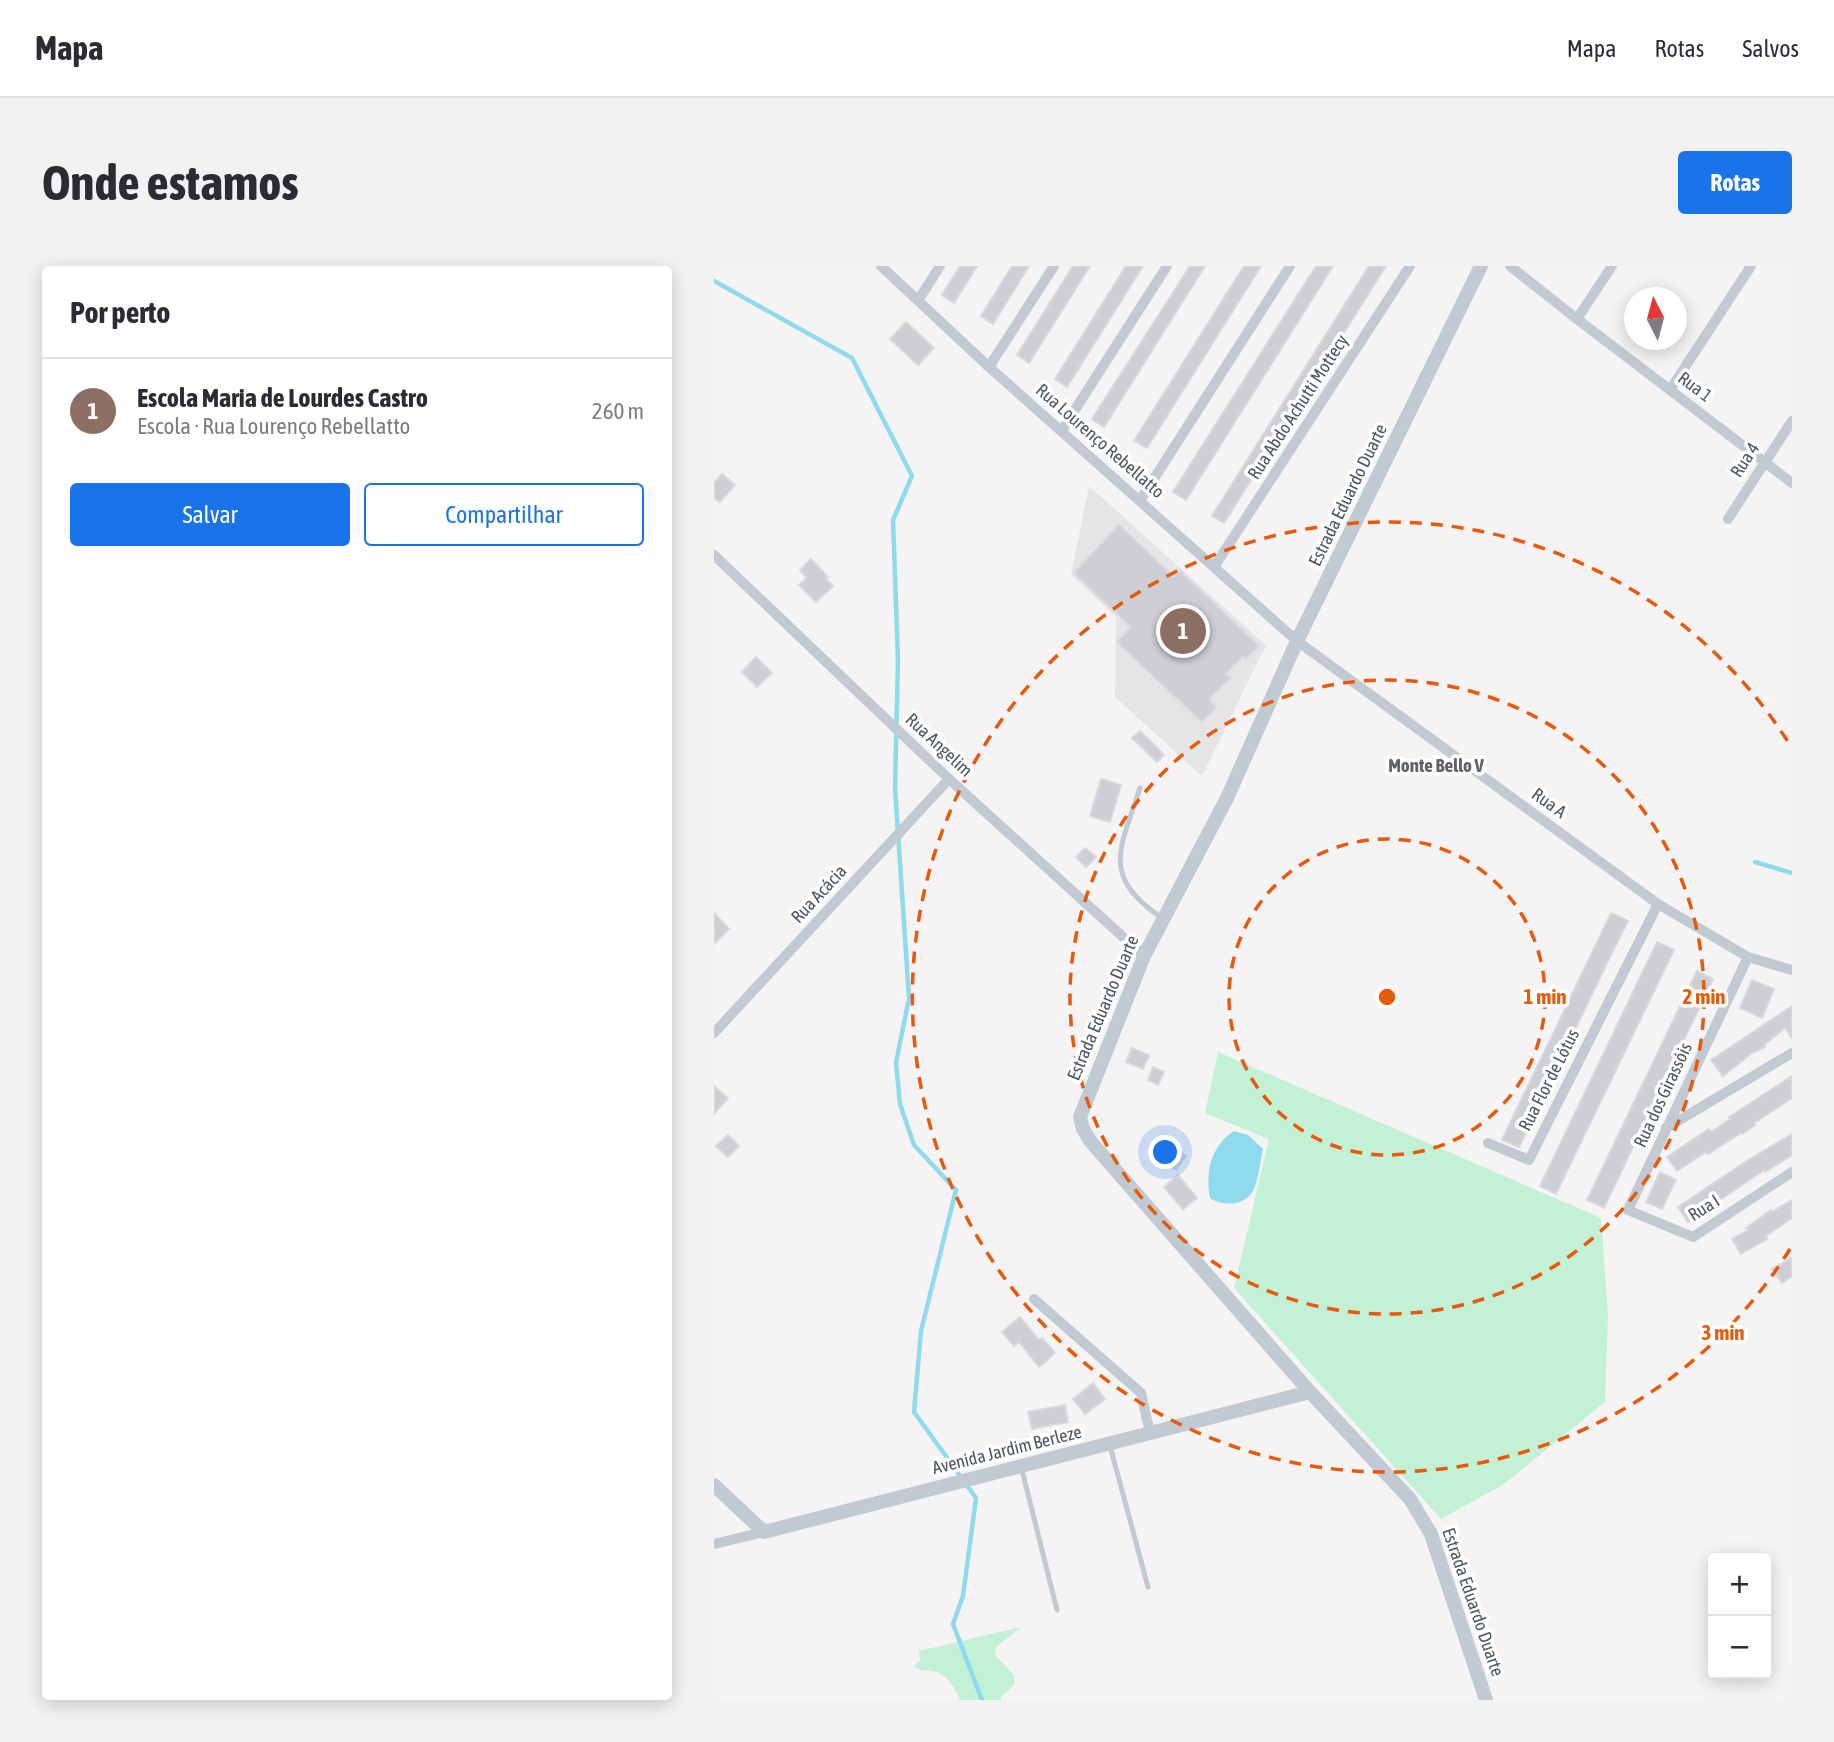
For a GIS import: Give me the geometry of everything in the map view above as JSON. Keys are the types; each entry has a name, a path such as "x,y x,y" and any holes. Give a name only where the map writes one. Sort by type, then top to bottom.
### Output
{"street":[{"name":"Rua Lourenço Rebellatto","path":"881,266 989,367 1297,641"},
{"path":"919,299 940,266"},
{"path":"989,367 1054,266"},
{"path":"1062,430 1167,266"},
{"path":"1140,499 1290,266"},
{"name":"Rua Abdo Achutti Mottecy","path":"1214,567 1410,266"},
{"name":"Estrada Eduardo Duarte","path":"1481,266 1297,641 1227,798 1144,956 1080,1117 1091,1142 1421,1514 1431,1534 1486,1700"},
{"name":"Rua 1","path":"1510,266 1792,483"},
{"path":"1577,319 1612,266"},
{"path":"1670,390 1751,266"},
{"name":"Rua 4","path":"1728,519 1792,421"},
{"name":"Rua Angelim","path":"714,555 949,779 1144,956"},
{"name":"Rua A","path":"1297,641 1658,904 1748,957 1792,970"},
{"name":"Rua Acácia","path":"717,1025 949,779"},
{"name":"Rua Flor de Lótus","path":"1488,1143 1528,1160 1658,904"},
{"name":"Rua dos Girassóis","path":"1628,1210 1748,957"},
{"path":"1666,1128 1792,1053"},
{"name":"Rua I","path":"1628,1210 1693,1237 1792,1172"},
{"path":"1034,1299 1141,1393 1150,1433"},
{"name":"Avenida Jardim Berleze","path":"714,1544 1310,1392"},
{"path":"714,1485 764,1532"}],"lane":[{"path":"1140,788 1119,854 1119,866 1129,889 1164,918"},
{"path":"1109,1443 1148,1587"},
{"path":"1021,1466 1057,1610"}],"shaded area":[{"path":"1089,486 1266,645 1202,776 1115,697 1116,617 1071,575"}],"green space":[{"path":"1218,1052 1601,1218 1608,1315 1605,1402 1504,1484 1441,1519 1234,1288 1269,1139 1205,1113"},
{"path":"1021,1627 995,1648 996,1656 1014,1675 1015,1684 1001,1700 960,1700 945,1677 914,1666 920,1660 919,1651"}],"water":[{"path":"1234,1131 1248,1135 1263,1149 1254,1189 1246,1199 1228,1204 1210,1198 1208,1179 1215,1152"}],"building":[{"path":"960,266 977,266 954,303 942,295"},
{"path":"1012,266 1029,266 993,324 981,316"},
{"path":"1073,266 1090,266 1029,363 1017,355"},
{"path":"1126,266 1143,266 1067,387 1055,379"},
{"path":"1190,266 1205,266 1104,427 1092,419"},
{"path":"1244,266 1261,266 1147,448 1134,441"},
{"path":"1316,266 1333,266 1186,500 1173,492"},
{"path":"1369,266 1386,266 1224,523 1212,516"},
{"path":"906,322 934,348 918,365 890,339"},
{"path":"722,474 735,485 720,502 714,498 714,483"},
{"path":"1119,525 1174,577 1180,571 1259,646 1246,659 1243,656 1225,674 1230,678 1209,699 1216,707 1202,722 1117,642 1131,627 1074,573"},
{"path":"811,559 833,586 816,602 799,585 807,578 800,570"},
{"path":"756,657 772,673 757,687 742,672"},
{"path":"1140,731 1164,755 1157,762 1132,738"},
{"path":"1101,779 1121,785 1110,822 1090,816"},
{"path":"1085,848 1096,857 1086,867 1076,857"},
{"path":"714,913 729,929 714,944"},
{"path":"1611,913 1628,921 1519,1147 1502,1140"},
{"path":"1657,942 1674,950 1556,1194 1540,1186"},
{"path":"1697,971 1713,979 1604,1208 1587,1200"},
{"path":"1752,980 1774,989 1762,1018 1740,1008"},
{"path":"1792,1006 1792,1038 1785,1028 1764,1045 1765,1047 1752,1053 1723,1076 1711,1060"},
{"path":"1132,1048 1149,1055 1143,1069 1126,1062"},
{"path":"1153,1067 1164,1072 1158,1085 1148,1080"},
{"path":"1792,1076 1792,1098 1742,1134 1708,1154 1706,1152 1677,1171 1667,1157 1709,1129 1711,1132 1730,1119 1729,1117"},
{"path":"714,1086 728,1098 714,1114"},
{"path":"1792,1134 1792,1155 1765,1172 1764,1170 1688,1222 1678,1207"},
{"path":"728,1135 739,1146 728,1157 716,1146"},
{"path":"1170,1143 1186,1156 1176,1170 1159,1157"},
{"path":"1660,1172 1676,1180 1662,1209 1646,1202"},
{"path":"1178,1175 1197,1198 1183,1209 1164,1187"},
{"path":"1792,1200 1792,1218 1766,1236 1767,1239 1741,1254 1732,1239 1748,1230 1746,1228 1771,1210 1772,1212"},
{"path":"1792,1258 1792,1276 1782,1283 1772,1269"},
{"path":"1020,1317 1039,1340 1042,1338 1055,1353 1039,1367 1019,1342 1014,1346 1002,1332"},
{"path":"1093,1383 1105,1399 1085,1414 1073,1399"},
{"path":"1065,1405 1068,1422 1032,1429 1028,1412"}],"waterway":[{"path":"714,281 852,358 912,476 893,520 898,660 895,788 909,998 896,1063 900,1104 914,1145 956,1190 921,1331 914,1412 961,1477"},
{"path":"1755,862 1792,873"},
{"path":"966,1484 976,1498 963,1596 953,1624 982,1700"}],"place":[{"name":"Escola Maria de Lourdes Castro","path":"1183,631"}],"district":[{"name":"Monte Bello V","path":"1436,765"}]}
